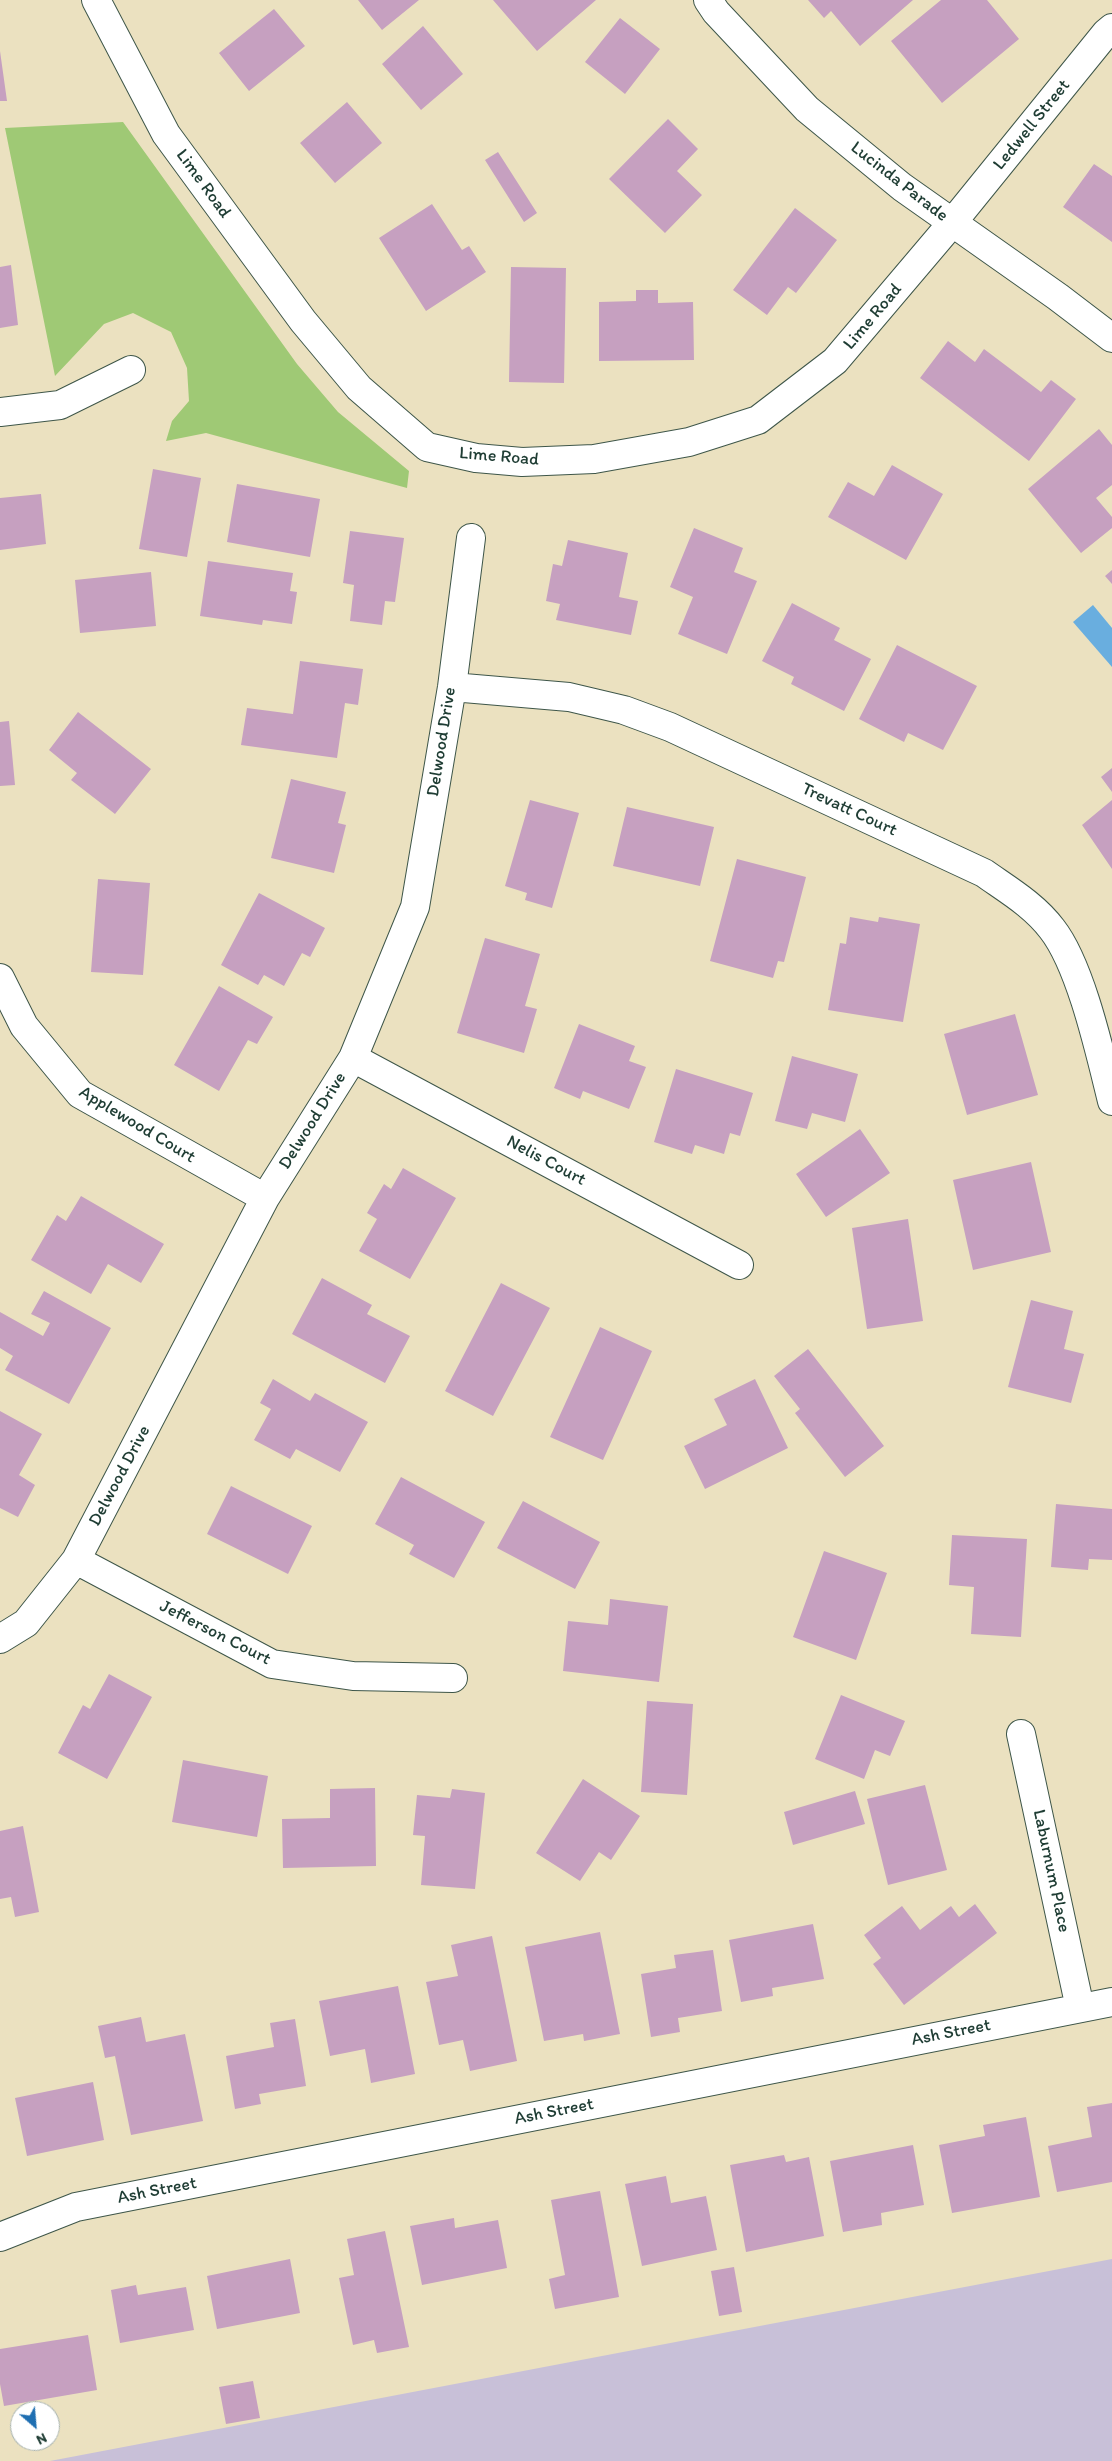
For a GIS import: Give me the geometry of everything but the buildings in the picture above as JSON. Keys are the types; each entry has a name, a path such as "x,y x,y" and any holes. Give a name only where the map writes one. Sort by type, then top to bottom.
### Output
{"street":[{"name":"Lime Road","path":"96,0 166,134 303,321 359,388 427,448 476,458 522,462 594,459 689,442 758,420 835,361 952,223"},
{"name":"Lucinda Parade","path":"708,0 716,12 807,109 902,187 1058,297 1112,338"},
{"name":"Ledwell Street","path":"952,223 1112,28"},
{"path":"0,412 60,405 131,370"},
{"name":"Delwood Drive","path":"0,1639 26,1622 76,1560 264,1198 352,1058 415,907 452,687 471,538"},
{"name":"Trevatt Court","path":"452,687 569,697 624,710 670,727 984,873 1027,903 1052,929 1076,975 1112,1101"},
{"name":"Applewood Court","path":"0,978 24,1026 80,1094 264,1198"},
{"name":"Nelis Court","path":"352,1058 739,1265"},
{"name":"Jefferson Court","path":"76,1560 272,1664 353,1676 453,1678"},
{"name":"Laburnum Place","path":"1021,1734 1080,2008"},
{"name":"Ash Street","path":"0,2237 76,2207 1112,2002"}],"shaded area":[{"path":"1112,2259 1112,2461 50,2461"}],"green space":[{"path":"123,122 297,364 338,412 409,471 407,488 206,433 166,441 172,421 189,401 187,368 171,332 133,313 104,324 55,376 5,128"}],"water":[{"path":"1093,605 1112,628 1112,667 1073,622"}]}
